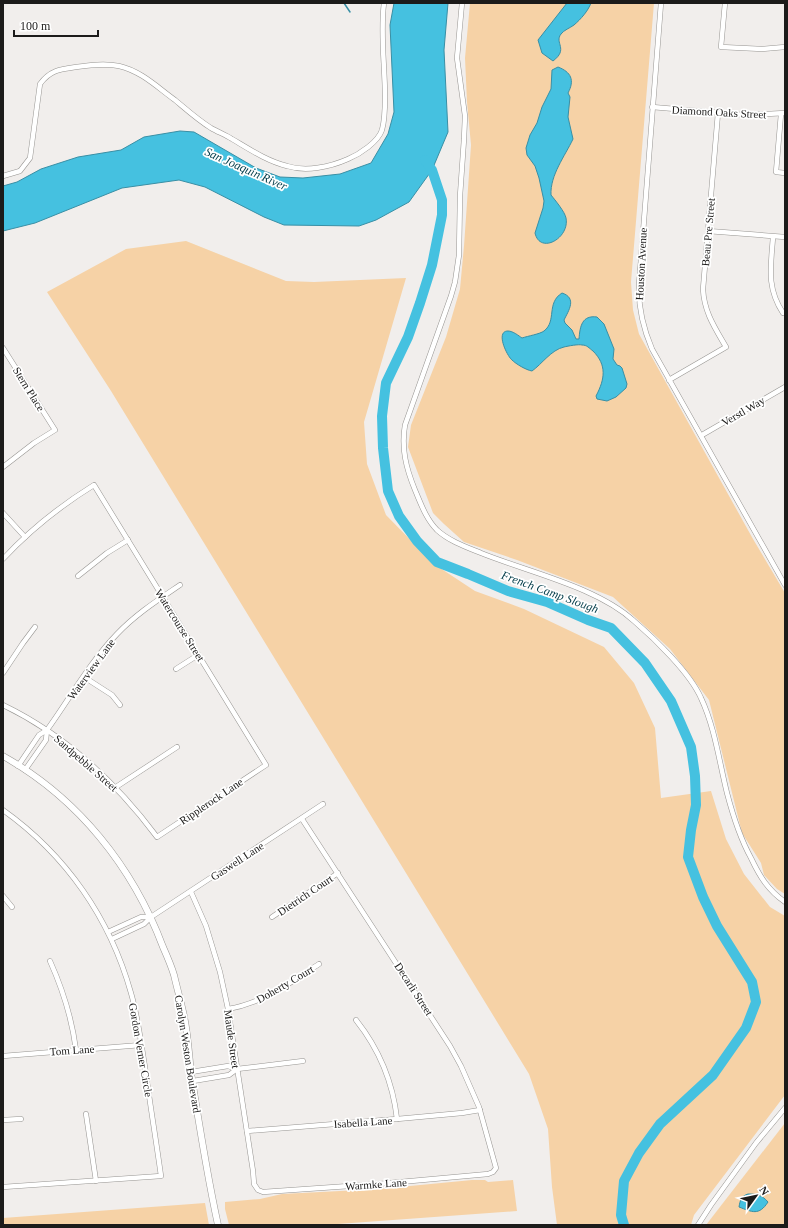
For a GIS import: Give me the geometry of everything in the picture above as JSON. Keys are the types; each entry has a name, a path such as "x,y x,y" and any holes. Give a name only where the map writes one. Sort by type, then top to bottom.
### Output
{"street":[{"path":"3,176 20,171 30,158 40,84 45,77 52,72 64,68 90,65 118,66 136,72 151,81 210,127 247,148 287,167 307,169 331,165 349,158 367,148 382,132 384,119 385,78 383,37 384,3"},
{"path":"462,3 457,58 465,116 458,261 451,296 405,425 403,451 409,473 427,516 436,528 446,536 459,544 582,590 618,607 640,626 675,661 698,691 707,713 728,798 745,848 766,885 773,893 785,902"},
{"name":"Houston Avenue","path":"661,3 638,297 641,318 646,336 652,349 785,584"},
{"path":"725,3 721,46 762,49 785,47"},
{"name":"Diamond Oaks Street","path":"652,107 751,115 783,114"},
{"name":"Beau Pre Street","path":"669,380 726,347 708,315 703,289 718,113"},
{"path":"783,114 776,172 785,173"},
{"path":"708,231 785,237"},
{"path":"773,237 770,280 774,298 782,314"},
{"name":"Stern Place","path":"3,348 55,430 34,443 3,467"},
{"name":"Verstl Way","path":"702,435 785,387"},
{"name":"Watercourse Street","path":"25,537 56,510 94,485 266,765"},
{"path":"3,513 25,537 3,559"},
{"path":"78,576 107,553 128,540"},
{"name":"Waterview Lane","path":"18,766 39,735 47,730 105,647 118,633 142,612 180,585"},
{"path":"3,673 35,627"},
{"path":"176,669 198,656"},
{"path":"84,677 112,695 120,705"},
{"name":"Sandpebble Street","path":"3,705 47,730 81,755 116,787 143,818 157,837"},
{"name":"Waterview Lane","path":"25,770 46,740 47,730"},
{"path":"116,787 177,747"},
{"name":"Carolyn Weston Boulevard","path":"3,756 25,770 68,803 99,836 116,857 133,883 151,917 173,973 184,1016 191,1072 205,1159 218,1225"},
{"name":"Ripplerock Lane","path":"157,837 266,765"},
{"name":"Gaswell Lane","path":"112,939 144,924 151,917 323,804"},
{"name":"Gordon Verner Circle","path":"3,810 28,829 56,856 81,886 112,939 124,970 131,994 141,1045 161,1176 3,1187"},
{"name":"Decarli Street","path":"302,819 444,1034 461,1066 480,1110 496,1168 493,1172"},
{"name":"Dietrich Court","path":"272,917 338,873"},
{"name":"Maude Street","path":"191,892 206,926 213,948 228,1009 254,1184 258,1190"},
{"path":"3,896 12,907"},
{"name":"Gaswell Lane","path":"108,932 141,917 151,917"},
{"path":"50,961 65,998 76,1050"},
{"name":"Doherty Court","path":"228,1009 245,1006 262,999 319,964"},
{"path":"356,1020 369,1038 383,1064 394,1094 397,1119"},
{"name":"Tom Lane","path":"3,1056 141,1045"},
{"path":"191,1072 228,1066 237,1069 303,1061"},
{"path":"193,1080 229,1075 237,1069"},
{"path":"698,1225 756,1143 785,1108"},
{"name":"Isabella Lane","path":"247,1131 397,1119 480,1110"},
{"path":"86,1114 96,1181"},
{"path":"3,1120 21,1119"},
{"name":"Warmke Lane","path":"258,1190 263,1192 378,1184 488,1174 493,1172"}],"shaded area":[{"path":"470,3 654,3 631,282 633,310 639,334 753,539 785,593 785,894 777,889 764,875 761,863 742,833 709,700 670,649 613,597 517,560 464,542 433,513 408,447 411,425 446,337 460,289 471,145 465,58"},
{"path":"186,241 286,281 314,282 406,278 364,422 367,464 386,515 434,564 475,591 524,609 604,647 634,683 655,728 661,798 711,791 726,839 744,874 770,907 785,916 785,1095 694,1215 691,1225 557,1225 552,1187 548,1129 529,1074 111,391 47,292 126,249"},
{"path":"785,1123 785,1225 706,1225"},
{"path":"485,1180 488,1182 513,1180 517,1211 324,1225 229,1225 225,1209 225,1202 260,1199 282,1194 379,1189"},
{"path":"205,1203 209,1225 3,1225 3,1218"}],"water":[{"name":"San Joaquin River","path":"394,3 448,3 444,50 448,132 432,170 409,202 376,220 359,226 284,225 264,217 205,187 179,180 122,188 35,223 3,231 3,186 17,182 41,169 78,157 121,150 144,137 180,131 194,132 256,168 280,177 303,178 340,174 371,163 388,134 394,112 390,25"},
{"path":"567,3 591,3 579,20 565,30 559,37 561,50 558,57 553,61 542,53 538,40"},
{"path":"558,67 569,74 571,80 568,93 570,97 568,117 573,139 555,173 551,188 551,195 564,213 566,225 564,232 554,241 543,243 538,239 535,233 544,201 535,166 527,155 526,148 530,135 537,123 542,107 551,89 552,70"},
{"path":"562,293 567,295 571,301 570,308 564,320 572,330 576,339 579,339 581,326 588,318 597,317 604,324 614,349 613,359 617,365 622,368 627,384 626,388 616,397 607,401 597,399 596,396 603,378 603,372 598,356 588,347 576,345 559,349 532,371 516,363 507,354 502,339 504,332 512,332 522,338 544,331 550,322 554,302"},
{"path":"748,1194 759,1195 768,1202 762,1209 755,1212 739,1207 742,1197"}],"waterway":[{"path":"344,3 350,12"},
{"name":"French Camp Slough","path":"425,160 432,170 442,200 442,215 432,265 420,303 408,337 386,383 382,416 383,448 388,491 399,516 417,541 437,562 508,591 547,602 588,620 611,628 645,663 671,701 691,747 695,776 696,805 688,857 703,897 717,926 752,982 756,1002 746,1028 713,1075 660,1124 639,1153 624,1181 621,1215 624,1225"}]}
